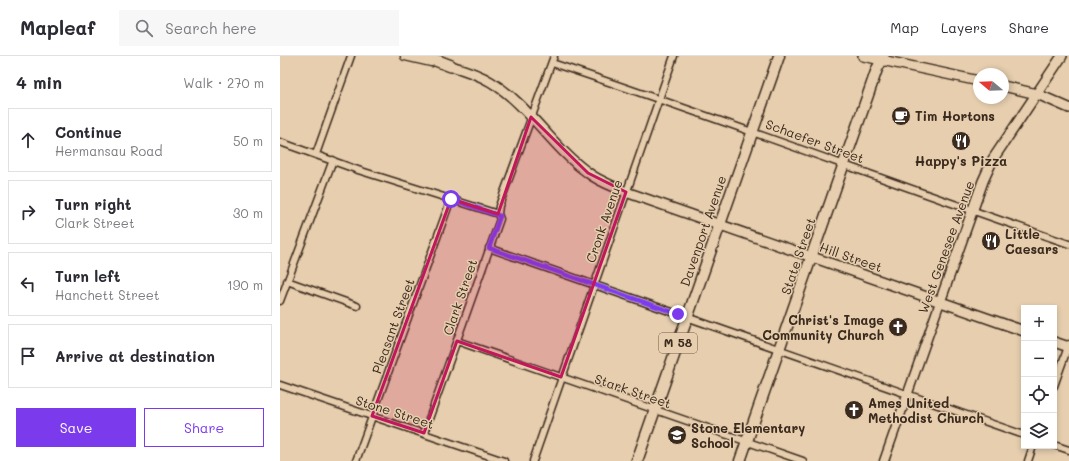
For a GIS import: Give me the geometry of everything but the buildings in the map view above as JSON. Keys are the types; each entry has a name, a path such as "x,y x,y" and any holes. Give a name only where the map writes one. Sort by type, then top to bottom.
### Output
{"highway":[{"path":"425,56 451,66"}],"main road":[{"name":"Davenport Avenue","path":"636,461 779,56"},
{"path":"863,56 883,57 973,80"},
{"name":"West Genesee Avenue","path":"940,302 972,210 993,159 1038,94 1062,56"},
{"name":"State Street","path":"740,461 877,69 883,57"},
{"path":"451,66 475,73 491,82 514,100 531,117"},
{"path":"1009,87 1038,94 1069,108"},
{"name":"Hill Street","path":"531,117 573,161 588,173 626,192 1021,330"},
{"path":"1057,343 1069,346"}],"street":[{"path":"316,154 351,56"},
{"path":"405,56 451,66"},
{"name":"Clark Street","path":"424,433 500,219 498,214 500,206 554,56"},
{"name":"Cronk Avenue","path":"533,461 674,56"},
{"name":"Schaefer Street","path":"552,63 659,98 844,166 1069,244"},
{"path":"280,142 358,170 498,214"},
{"path":"280,301 333,160"},
{"name":"Pleasant Street","path":"356,461 451,199"},
{"path":"489,248 1021,434"},
{"path":"287,282 358,306"},
{"name":"West Genesee Avenue","path":"884,461 940,302"},
{"name":"Stark Street","path":"457,341 803,461"},
{"path":"1057,378 1069,346"},
{"name":"Stone Street","path":"280,385 504,461"},
{"path":"1057,446 1069,450"},
{"path":"1028,461 1032,449"}],"highlighted area":[{"path":"531,117 588,173 626,192 561,377 457,341 424,433 372,416 451,199 498,214"}],"place":[{"name":"Tim Hortons","path":"901,116"},
{"name":"Happy's Pizza","path":"961,141"},
{"name":"Little Caesars","path":"991,241"},
{"name":"Christ's Image Community Church","path":"898,327"},
{"name":"Ames United Methodist Church","path":"854,410"},
{"name":"Stone Elementary School","path":"677,435"}],"route":[{"path":"451,199 498,214 500,216 489,248 678,314"}]}
